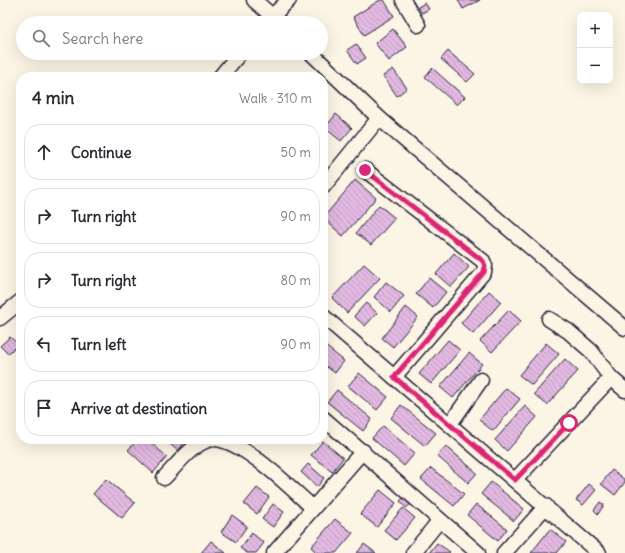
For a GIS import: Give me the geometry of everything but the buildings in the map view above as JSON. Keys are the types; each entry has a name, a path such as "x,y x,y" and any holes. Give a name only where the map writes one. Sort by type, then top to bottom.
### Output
{"street":[{"path":"254,0 268,16"},
{"path":"275,16 289,0"},
{"path":"403,0 418,25"},
{"path":"224,72 234,60"},
{"path":"318,60 379,118 625,328"},
{"path":"328,181 379,118"},
{"path":"365,170 483,261 485,266 484,272 394,377"},
{"path":"0,318 16,304"},
{"path":"549,319 568,331 591,351 611,378 625,390"},
{"path":"328,320 599,553"},
{"path":"515,480 611,378"},
{"path":"450,424 481,380"},
{"path":"328,422 439,521 478,553"},
{"path":"164,478 199,444"},
{"path":"232,444 236,445 270,470 313,508"},
{"path":"274,553 363,452"},
{"path":"504,553 546,506"},
{"path":"413,553 439,521"}],"route":[{"path":"365,170 483,261 485,266 484,272 394,377 515,480 569,423"}]}
